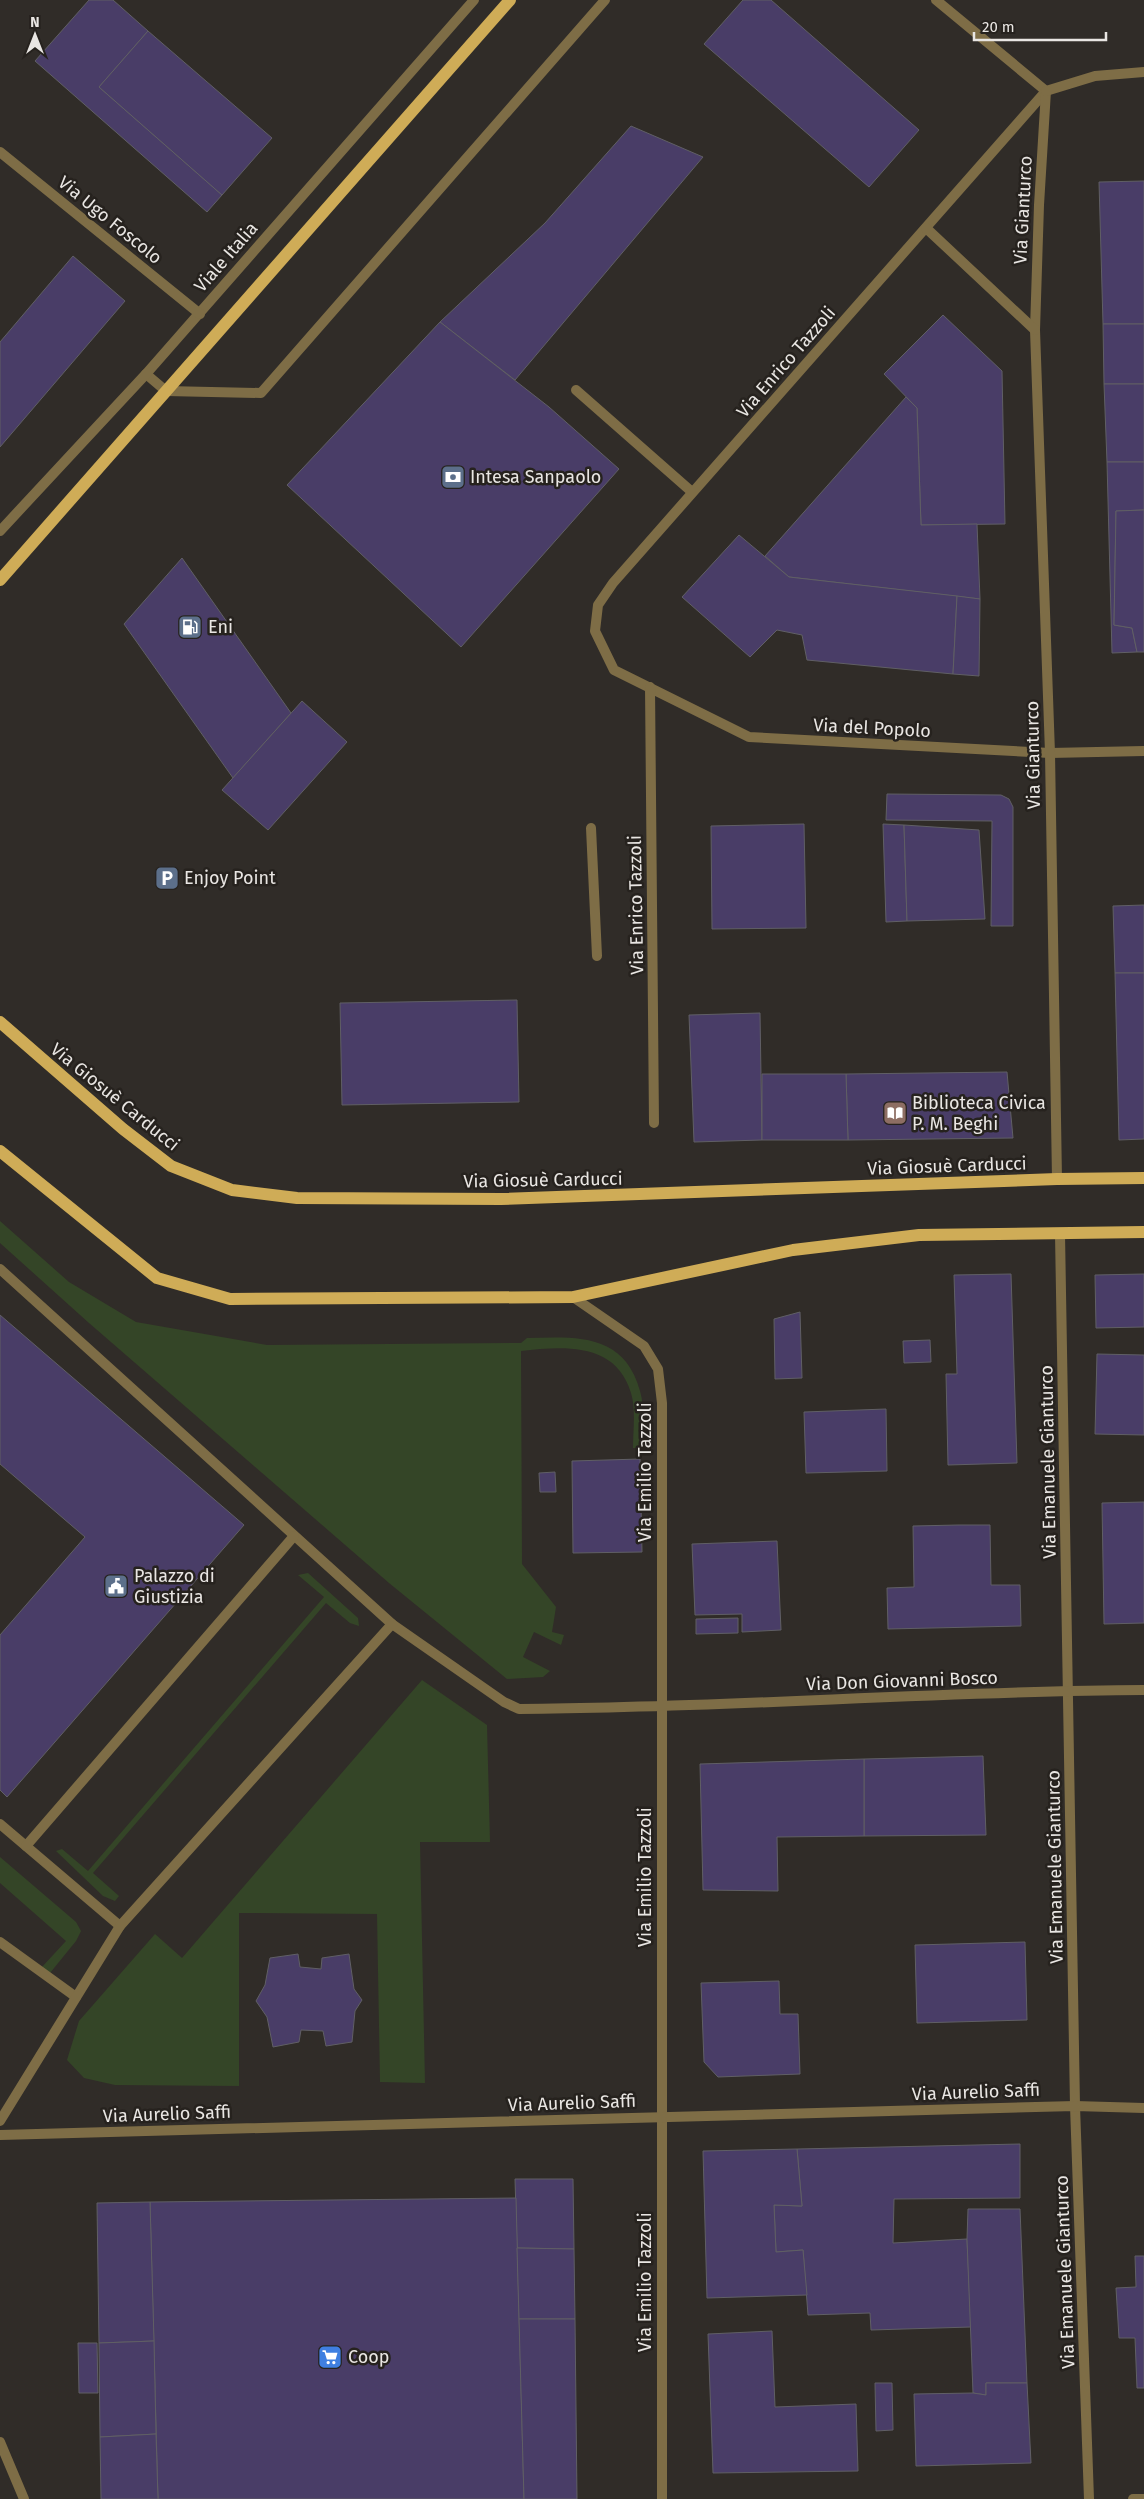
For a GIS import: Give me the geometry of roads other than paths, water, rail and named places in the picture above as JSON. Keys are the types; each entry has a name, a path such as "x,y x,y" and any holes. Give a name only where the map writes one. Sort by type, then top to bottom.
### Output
{"main road":[{"path":"0,580 510,0"},
{"name":"Via Giosuè Carducci","path":"0,1022 123,1130 171,1166 232,1190 297,1198 501,1199 1057,1179 1144,1178"},
{"path":"0,1151 158,1278 230,1299 573,1297 793,1250 919,1235 1144,1232"}],"street":[{"name":"Viale Italia","path":"0,531 200,314 474,0"},
{"path":"146,374 166,391 262,393 605,0"},
{"path":"936,0 1046,91 1095,76 1144,72"},
{"name":"Via Enrico Tazzoli","path":"614,670 595,631 598,605 613,583 1046,91"},
{"name":"Via Gianturco","path":"1046,91 1039,205 1035,330 1050,753 1057,1179"},
{"name":"Via Ugo Foscolo","path":"0,152 200,314"},
{"path":"926,228 1035,330"},
{"path":"576,390 692,492"},
{"name":"Via del Popolo","path":"614,670 749,737 1050,753 1144,751"},
{"name":"Via Enrico Tazzoli","path":"650,687 654,1123"},
{"path":"591,828 597,956"},
{"name":"Via Emanuele Gianturco","path":"1060,1234 1075,2106 1089,2499"},
{"name":"Via Don Giovanni Bosco","path":"0,1269 392,1624 504,1702 519,1709 661,1708 1068,1690 1144,1690"},
{"name":"Via Emilio Tazzoli","path":"573,1297 644,1346 658,1369 662,1403 662,2499"},
{"path":"26,1846 294,1536"},
{"path":"0,2122 120,1926 392,1624"},
{"path":"0,1824 120,1926"},
{"path":"0,1942 76,1998"},
{"name":"Via Aurelio Saffi","path":"0,2135 1075,2106 1144,2108"},
{"path":"0,2442 24,2499"},
{"path":"1133,2499 1144,2499"}],"place":[{"name":"Intesa Sanpaolo","path":"453,477"},
{"name":"Eni","path":"190,627"},
{"name":"Enjoy Point","path":"167,878"},
{"name":"Biblioteca Civica P. M. Beghi","path":"895,1113"},
{"name":"Palazzo di Giustizia","path":"116,1586"},
{"name":"Coop","path":"330,2357"}]}
